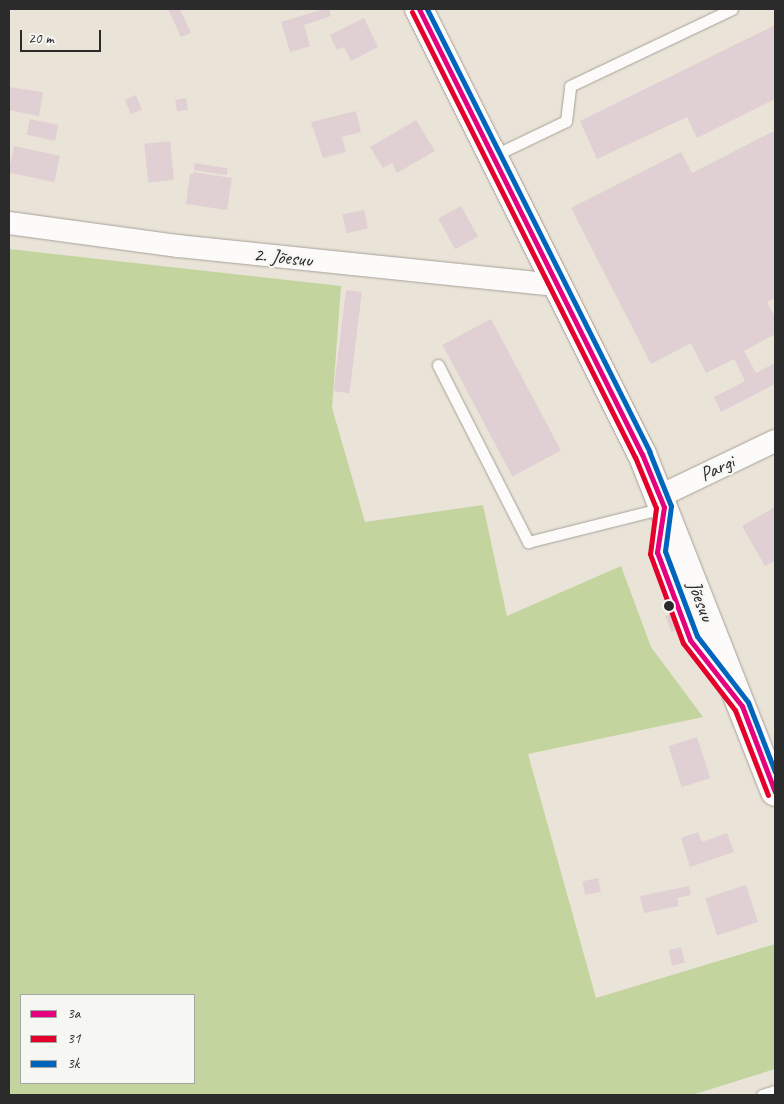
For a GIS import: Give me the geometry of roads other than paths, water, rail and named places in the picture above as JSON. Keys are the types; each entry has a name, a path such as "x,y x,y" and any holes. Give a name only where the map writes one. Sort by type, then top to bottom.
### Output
{"street":[{"name":"Jõesuu","path":"419,9 642,454 775,792"},
{"name":"2. Jõesuu","path":"9,223 178,246 557,285"},
{"name":"Pargi","path":"662,502 775,441"}],"lane":[{"path":"493,156 566,121 570,86 732,9"},
{"path":"438,365 528,542 662,502"},
{"path":"762,1095 775,1091"}]}
